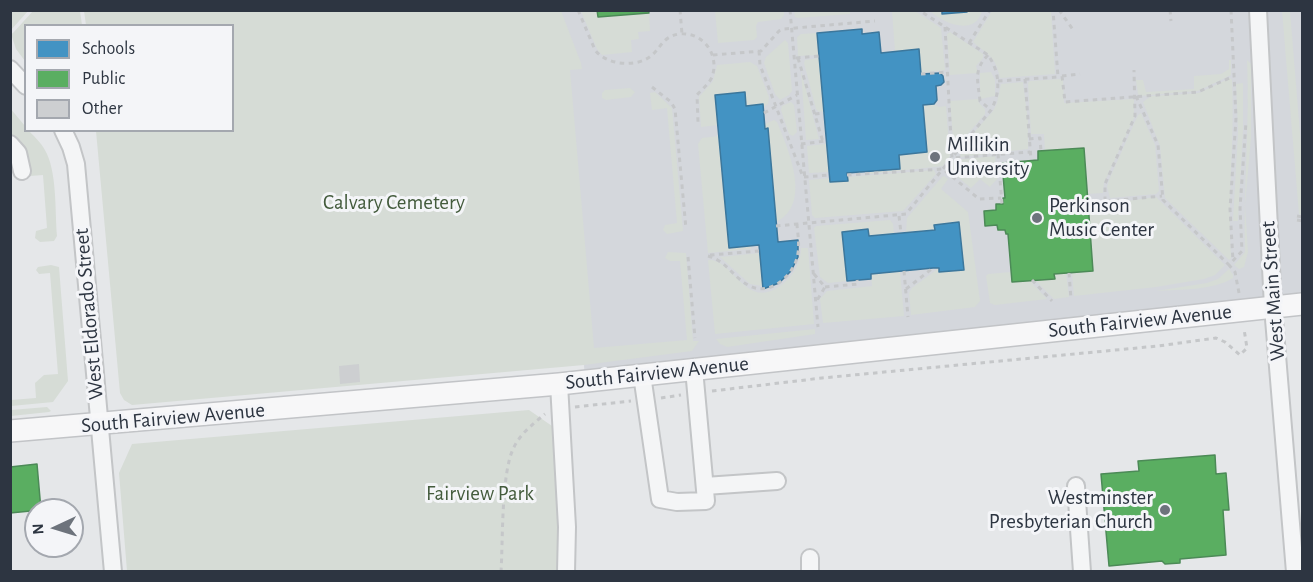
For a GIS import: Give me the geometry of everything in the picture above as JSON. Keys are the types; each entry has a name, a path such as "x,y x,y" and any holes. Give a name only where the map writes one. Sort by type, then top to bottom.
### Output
{"main road":[{"name":"South Fairview Avenue","path":"10,431 559,384 1302,304"}],"street":[{"name":"West Main Street","path":"1258,10 1273,307 1295,572"},
{"path":"10,69 24,84"},
{"name":"West Eldorado Street","path":"64,132 76,164 112,572"},
{"path":"10,144 18,153 15,167"},
{"path":"642,375 660,499 676,502 706,501 694,369"},
{"path":"559,384 567,526 566,572"},
{"path":"705,486 777,481"},
{"path":"1076,486 1082,572"}],"path":[{"path":"578,10 595,50 611,62 644,60 654,54 667,38 682,34 694,35 708,46 713,55 714,65 712,78 696,98 698,122"},
{"path":"680,10 682,34"},
{"path":"790,10 818,327"},
{"path":"776,226 899,216 907,213 991,110 995,102 998,81 993,62 988,55 919,10"},
{"path":"1053,10 1065,102 1198,92 1234,76"},
{"path":"1059,10 1074,32"},
{"path":"1170,10 1171,21"},
{"path":"1231,10 1236,135 1230,209 1233,261"},
{"path":"969,43 990,11"},
{"path":"713,55 759,51 779,31 791,28 875,21"},
{"path":"945,27 952,158"},
{"path":"759,51 760,65 804,179"},
{"path":"988,55 980,64 978,73 980,101 991,110"},
{"path":"796,58 819,56"},
{"path":"796,58 824,142 801,144"},
{"path":"1106,201 1105,184 1135,116 1134,70"},
{"path":"921,74 948,72"},
{"path":"998,81 1080,74"},
{"path":"1025,79 1031,160"},
{"path":"652,87 671,102 675,109 686,229"},
{"path":"764,113 797,95"},
{"path":"1140,102 1150,95"},
{"path":"582,406 822,378 1158,346 1209,338 1220,339 1240,355 1247,348 1235,272 1165,202 1162,196 1158,145 1136,96"},
{"path":"815,114 824,113"},
{"path":"1229,265 1242,251 1240,208 1246,115"},
{"path":"1029,139 1040,138 1041,151"},
{"path":"952,158 1030,152"},
{"path":"998,154 1002,204"},
{"path":"847,175 943,169 979,200 1001,198"},
{"path":"804,179 829,175"},
{"path":"1088,203 1162,196"},
{"path":"899,216 901,233"},
{"path":"1297,218 1302,219"},
{"path":"759,251 708,256 718,258 749,286 757,289 769,288 785,278 795,264 799,248 797,224"},
{"path":"688,257 695,338"},
{"path":"906,289 933,268"},
{"path":"904,271 908,317"},
{"path":"813,273 825,287"},
{"path":"1069,273 1071,299"},
{"path":"825,287 858,284 857,280"},
{"path":"1032,280 1052,301"},
{"path":"815,302 825,287"},
{"path":"501,572 507,465 520,438 545,414"}],"shaded area":[{"name":"Millikin University","path":"556,11 1302,11 1302,304 585,378"}],"green space":[{"path":"784,10 781,19 758,22 757,37 754,40 718,43 715,11"},
{"path":"794,10 855,11 850,11 850,14 798,18 795,17"},
{"path":"10,11 28,11 11,30"},
{"path":"33,11 80,11 82,24 24,24 24,60 16,49 11,34"},
{"name":"Calvary Cemetery","path":"84,11 561,11 582,69 570,70 594,348 687,340 680,261 670,261 665,258 668,252 686,253 693,341 699,341 692,351 584,365 132,405 124,400 120,393 96,132 234,132 234,24 86,24"},
{"path":"581,11 597,11 598,17 649,13 650,31 638,32 639,39 631,40 632,52 602,55 597,49"},
{"path":"892,11 915,11 941,28 945,70 921,73 919,50 895,51"},
{"path":"930,11 942,11 943,14 982,11 973,24 966,26 950,23"},
{"path":"992,11 1051,11 1055,74 1000,78 993,60 973,42"},
{"path":"1282,11 1290,11 1302,158 1302,215 1299,214"},
{"path":"950,32 983,54 983,58 976,66 978,73 950,75 947,34"},
{"path":"817,33 818,55 798,56 797,37 801,34"},
{"path":"785,40 788,43 792,91 780,100 775,94 764,63 766,57"},
{"path":"819,58 824,111 819,112 816,109 804,63 805,60"},
{"path":"1229,60 1231,60 1231,75 1198,91 1140,96 1138,94 1136,80 1143,80 1146,92 1194,89 1194,76 1221,74 1229,69"},
{"path":"1247,60 1251,64 1251,138 1245,204"},
{"path":"750,62 757,66 769,97 768,104 763,107 763,104 746,106 718,125 701,127 699,97 713,81 717,65"},
{"path":"801,71 819,139 806,140"},
{"path":"991,72 995,80 995,96 980,99 980,73"},
{"path":"1230,78 1232,80 1233,125 1231,258 1229,260 1165,198 1160,146 1143,102 1151,96 1199,93"},
{"path":"1063,80 1064,103 1134,99 1134,118 1104,183 1103,193 1087,194 1084,148 1045,151 1044,134 1031,134 1028,83"},
{"path":"1023,82 1028,121 1028,149 961,157 958,150 993,111 1001,84"},
{"path":"1243,83 1238,221 1233,221 1238,132 1236,84"},
{"path":"630,88 635,92 631,97 606,100 602,98 605,90"},
{"path":"655,92 672,108 683,231 667,234 663,230 665,225 677,223 667,108 652,110 650,93"},
{"path":"978,99 985,109 985,114 954,150 950,101"},
{"path":"791,102 794,105 797,132 793,136 789,134 781,110 782,106"},
{"path":"934,104 939,107 946,106 950,156 943,166 870,174 870,171 900,169 899,155 927,152 923,105"},
{"path":"10,108 24,125 24,132 30,132 41,145 50,163 56,205 57,236 54,241 40,242 35,238 36,231 47,228 43,175 30,176 29,170 11,139"},
{"path":"1141,113 1155,145 1159,191 1156,194 1110,198 1107,187 1109,180 1138,115"},
{"path":"774,120 787,146 795,190 793,203 787,214 776,222 768,129 765,129 765,124"},
{"path":"719,136 729,247 751,246 751,249 708,253 698,144 702,138"},
{"path":"826,144 829,172 809,173 807,146"},
{"path":"995,156 998,178 990,187 980,179 971,188 948,169 954,160"},
{"path":"934,170 936,174 903,211 815,218 812,215 809,180 829,178 830,182 847,181 847,177"},
{"path":"944,176 948,179 941,189 968,212 980,301 975,307 911,315 909,293 912,288 939,268 939,272 964,269 959,222 935,225 935,230 906,232 907,218"},
{"path":"1156,197 1225,265 1215,275 1204,279 1074,296 1072,273 1093,271 1089,210 1109,208 1111,203"},
{"path":"1245,205 1248,252 1244,267 1239,269 1234,265 1245,252"},
{"path":"890,220 894,234 869,236 868,230 842,232 847,281 828,283 820,277 814,228 816,226"},
{"path":"801,248 808,248 814,324 715,334 708,260 726,267 742,283 760,293 772,291 789,278 799,262"},
{"path":"760,253 763,286 750,284 720,257"},
{"path":"51,265 59,267 68,381 53,402 11,406 11,400 36,398 35,383 44,375 58,374 50,273 39,274 36,270 38,267"},
{"path":"1229,269 1233,278 1216,285 1196,289 1156,291 1207,283 1218,279"},
{"path":"900,271 904,316 823,323 820,299 827,291 872,286 871,274"},
{"path":"1011,272 1012,282 1029,280 1047,299 995,305 990,303 986,276"},
{"path":"1066,273 1069,297 1054,299 1035,280 1055,278 1054,274"},
{"path":"815,329 815,334 727,347 716,339"},
{"path":"47,407 51,411 11,416 11,410"},
{"name":"Fairview Park","path":"529,410 552,426 569,571 127,571 119,473 132,444"}],"building: Schools":[{"path":"942,10 967,10 967,12 942,14"},
{"path":"862,29 862,34 879,32 881,53 919,49 921,74 940,73 944,82 936,86 937,100 934,104 923,105 927,152 899,155 900,169 847,173 848,181 830,182 817,33"},
{"path":"745,92 746,106 763,104 765,129 768,128 778,242 798,240 798,257 791,271 779,283 763,289 759,245 729,248 715,95"},
{"path":"959,222 964,270 939,272 939,268 933,268 871,274 871,279 847,281 842,232 868,229 869,236 935,230 934,225"}],"building: Public":[{"path":"597,10 648,10 649,13 598,17"},
{"name":"Perkinson Music Center","path":"1084,148 1093,271 1054,274 1055,279 1012,282 1008,234 1005,230 998,230 997,225 985,226 984,211 996,210 996,204 1003,204 1003,198 1005,198 1002,163 1038,160 1038,151"},
{"name":"Westminster Presbyterian Church","path":"1215,455 1216,474 1226,473 1229,510 1223,510 1226,555 1180,559 1180,563 1165,564 1162,561 1109,566 1101,474 1139,471 1138,461"},
{"path":"37,464 40,498 24,498 24,512 10,513 10,467"}],"building: Other":[{"path":"359,364 360,382 340,384 339,366"}],"place":[{"name":"Millikin University","path":"935,157"},
{"name":"Perkinson Music Center","path":"1037,218"},
{"name":"Westminster Presbyterian Church","path":"1165,510"}]}
